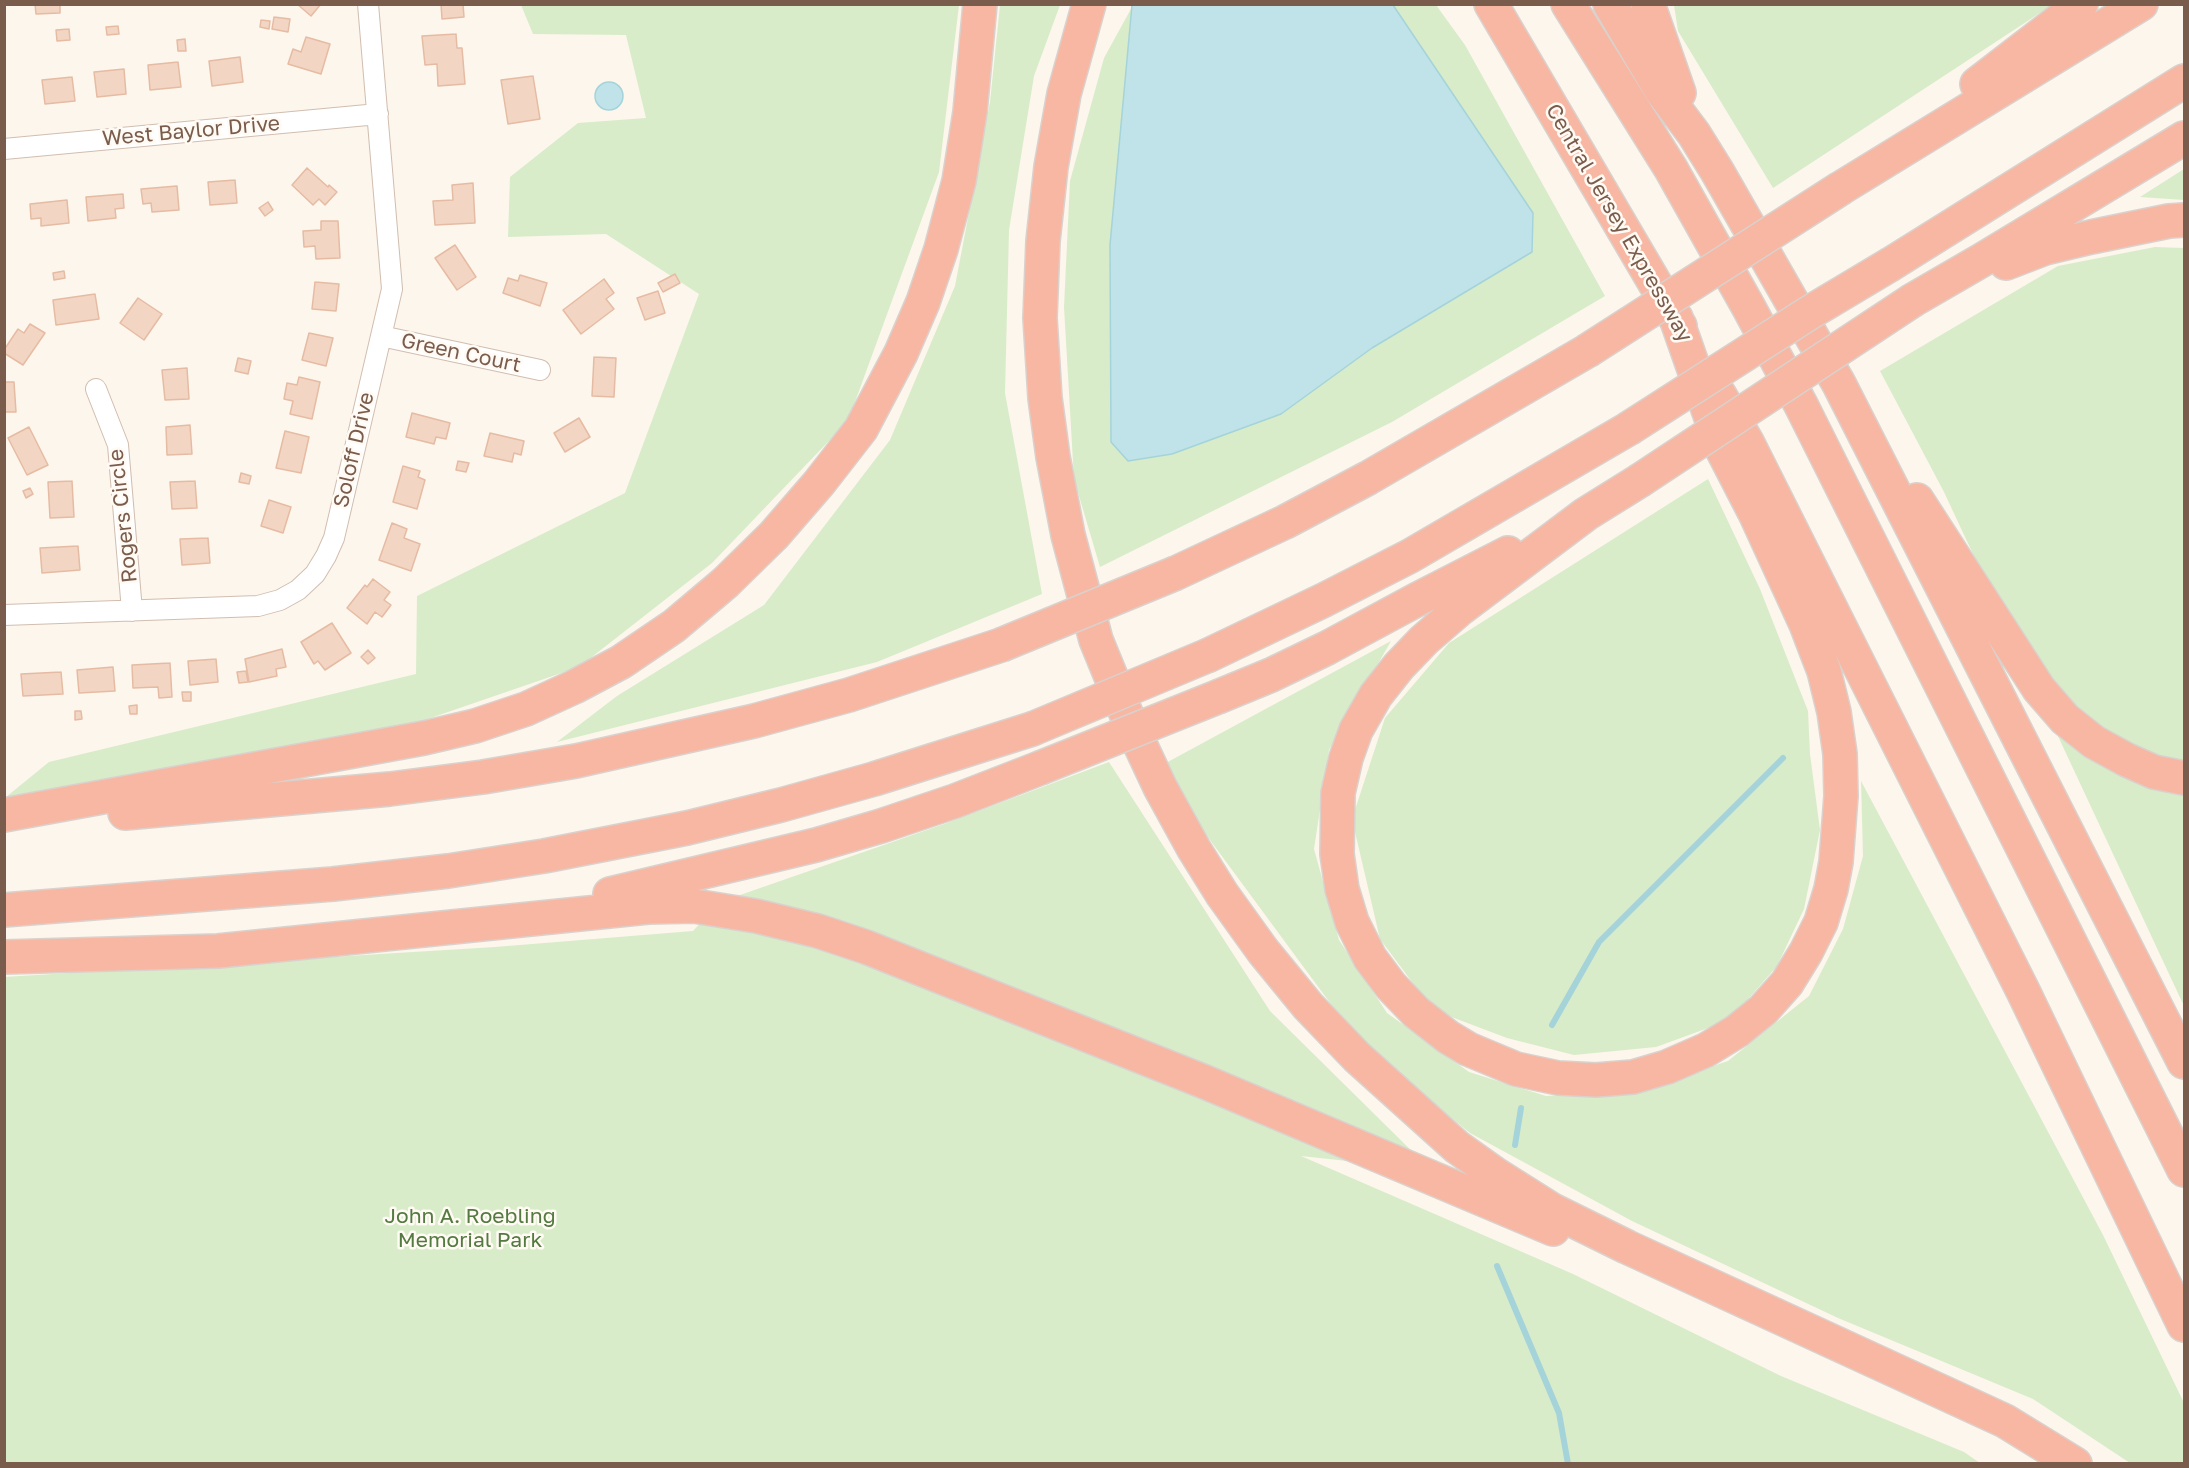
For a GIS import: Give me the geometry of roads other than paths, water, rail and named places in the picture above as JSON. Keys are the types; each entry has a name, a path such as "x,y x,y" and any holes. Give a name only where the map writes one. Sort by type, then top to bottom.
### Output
{"highway":[{"path":"4,815 424,738 475,726 526,709 574,687 621,662 674,626 725,583 774,535 819,483 861,429 901,353 923,302 941,249 959,181 970,112 980,4"},
{"path":"1089,4 1064,94 1051,167 1043,241 1040,318 1045,398 1068,535 1096,640 1130,723 1160,787 1222,894 1271,961 1308,1006 1357,1057 1456,1147 1495,1174 1552,1210 2005,1421 2075,1464"},
{"name":"Central Jersey Expressway","path":"1491,4 1676,318 1734,446"},
{"path":"1568,4 1671,169 1801,405 2184,1170"},
{"path":"1610,4 1661,90 1718,171 1839,384 2184,1062"},
{"path":"1648,4 1694,134"},
{"path":"1841,188 2081,4"},
{"path":"4,823 254,803 390,789 483,777 576,761 754,721 849,695 1001,645 1176,573 1285,522 1368,478 1587,351 1841,188 2141,4"},
{"path":"4,910 333,884 448,871 544,856 687,828 781,805 874,779 1032,729 1209,655 1401,561 1628,429 1809,313 2184,81"},
{"path":"1734,446 1761,526 1806,624 1824,671 1834,712 1840,754 1841,796 1836,862 1831,890 1821,922 1787,983 1763,1010 1737,1031 1706,1050 1667,1067 1633,1077 1596,1080 1558,1078 1516,1069 1486,1058 1448,1037 1416,1012 1370,958 1352,922 1342,889 1337,854 1338,793 1346,758 1356,730 1376,695 1424,640 1461,608 1586,514 1912,300 2184,138"},
{"path":"1912,300 2045,248 2129,229 2184,220"},
{"path":"1839,384 1938,529 2014,653 2039,689 2065,719 2102,747 2154,772 2184,778"},
{"path":"1734,446 2023,991 2184,1325"},
{"path":"471,925 816,845 955,801 1271,675 1586,514"},
{"path":"4,957 218,951 614,909 694,906 756,916 818,931 866,947 1205,1082 1559,1232 1766,1311"}],"street":[{"name":"Soloff Drive","path":"4,615 258,606 280,600 298,590 315,574 326,556 334,538 392,289 368,4"},
{"name":"West Baylor Drive","path":"4,149 378,114"},
{"name":"Green Court","path":"381,336 540,370"},
{"name":"Rogers Circle","path":"96,389 118,445 132,611"}],"water":[{"path":"1132,5 1393,5 1533,213 1532,252 1372,348 1281,414 1172,454 1128,461 1111,442 1110,245"},
{"path":"609,82 619,86 623,96 619,106 609,110 599,106 595,96 599,86"}],"waterway":[{"path":"1552,1025 1599,942 1783,758"},
{"path":"1515,1145 1521,1108"},
{"path":"1497,1266 1559,1413 1568,1464"}],"park label":[{"name":"John A. Roebling Memorial Park","path":"470,1228"}]}
